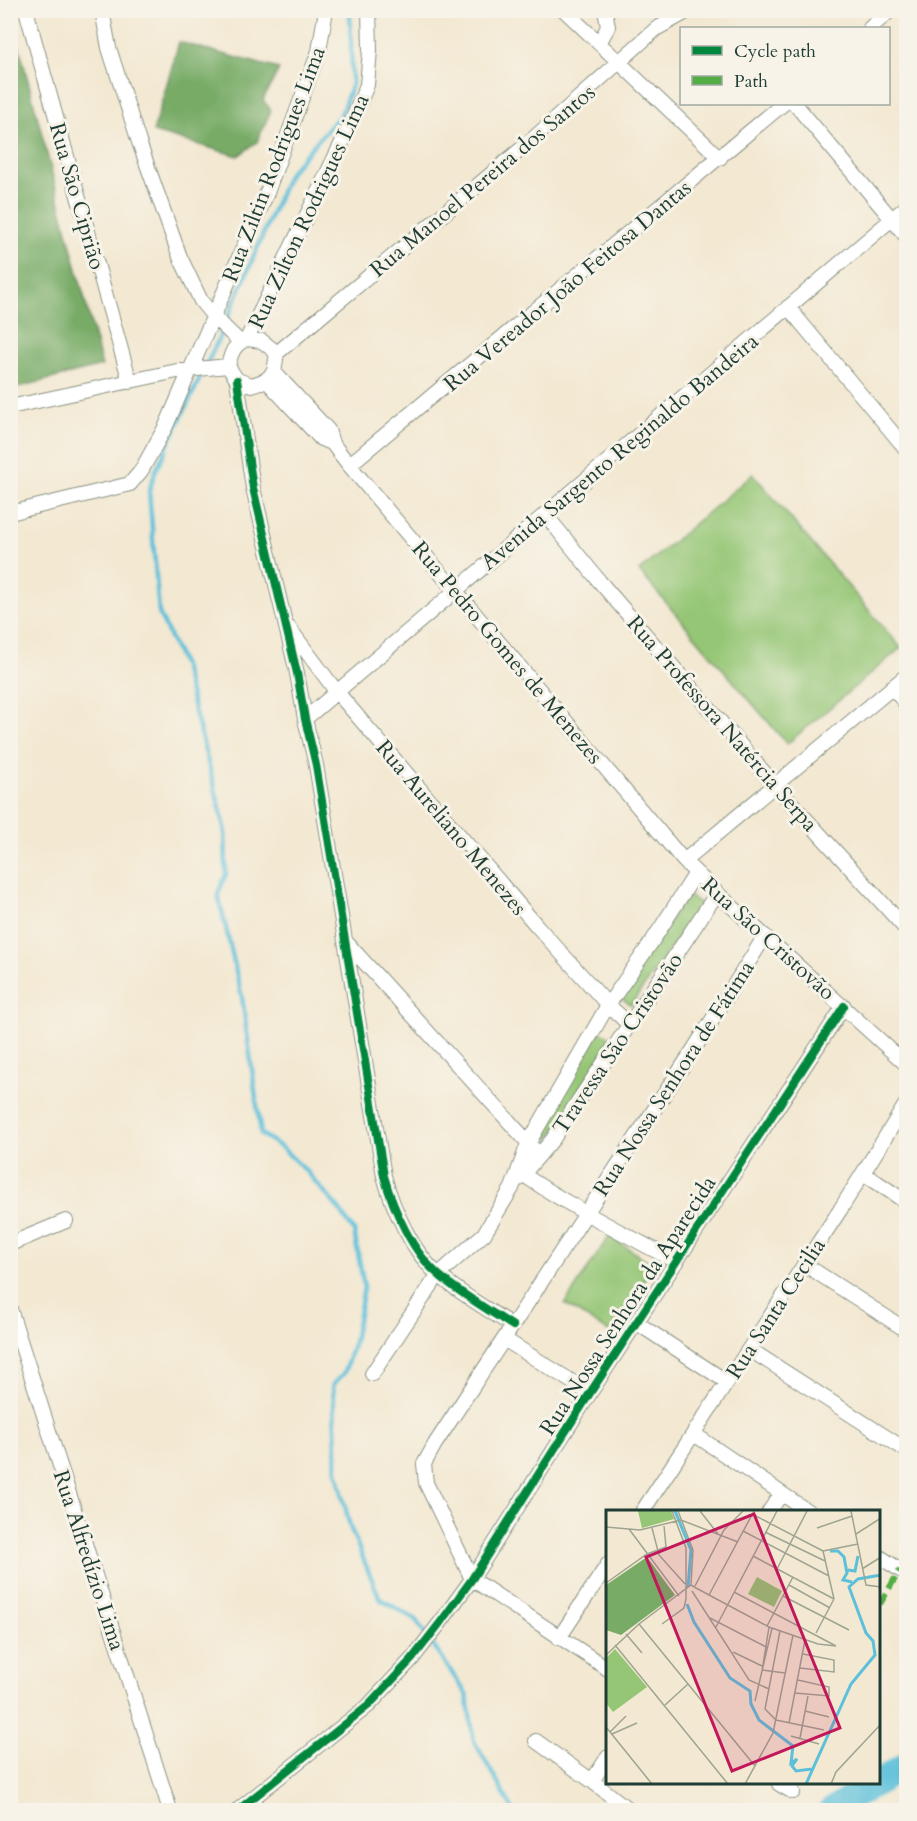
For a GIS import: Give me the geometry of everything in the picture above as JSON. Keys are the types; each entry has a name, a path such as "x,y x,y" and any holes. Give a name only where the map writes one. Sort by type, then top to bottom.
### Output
{"street":[{"name":"Rua São Ciprião","path":"26,10 130,382"},
{"path":"102,10 112,58 139,142 180,257 201,301 221,323 244,341 262,341 277,353 270,376 252,385 237,380"},
{"name":"Rua Ziltin Rodrigues Lima","path":"221,323 319,51 326,10"},
{"name":"Rua Zilton Rodrigues Lima","path":"244,341 349,129 367,85 370,50 369,10"},
{"path":"564,10 720,158"},
{"path":"599,43 608,27 605,10"},
{"name":"Rua Manoel Pereira dos Santos","path":"277,353 507,160 656,29 690,10"},
{"path":"871,27 891,10"},
{"name":"Rua Vereador João Feitosa Dantas","path":"349,465 782,105"},
{"path":"796,105 906,236"},
{"name":"Avenida Sargento Reginaldo Bandeira","path":"305,719 906,207"},
{"path":"788,307 906,449"},
{"name":"Rua Zilton Rodrigues Lima","path":"10,513 130,484 141,471 221,323"},
{"path":"244,341 231,352 228,366 237,380 254,488 316,765 384,1176 390,1200 414,1247 438,1275 513,1326"},
{"path":"10,407 195,368 228,366"},
{"name":"Rua Pedro Gomes de Menezes","path":"270,376 328,430 332,443 349,465 684,861"},
{"name":"Rua Professora Natércia Serpa","path":"545,514 600,582 774,784 906,929"},
{"name":"Rua Aureliano Menezes","path":"284,622 336,691 537,926 608,1005 629,1024"},
{"path":"684,861 906,675"},
{"path":"892,687 906,704"},
{"name":"Rua São Cristovão","path":"684,861 906,1064"},
{"name":"Travessa São Cristovão","path":"372,1374 438,1275 484,1234 521,1172 528,1144 608,1005 696,873"},
{"name":"Travessa São Cristovão","path":"521,1172 541,1155 717,893"},
{"name":"Rua Nossa Senhora de Fátima","path":"521,1172 538,1186 585,1214 765,936"},
{"path":"346,942 528,1144 541,1155"},
{"name":"Rua Nossa Senhora da Aparecida","path":"238,1810 369,1705 412,1659 440,1623 472,1579 590,1393 844,1006"},
{"name":"Rua Santa Cecilia","path":"643,1510 906,1104"},
{"path":"863,1173 906,1202"},
{"path":"606,1668 472,1579 426,1483 424,1464 435,1443 585,1214 676,1262"},
{"path":"10,1244 66,1221"},
{"path":"804,1264 906,1330"},
{"name":"Rua Alfredízio Lima","path":"10,1309 170,1810"},
{"path":"637,1323 727,1382"},
{"path":"504,1339 590,1393"},
{"path":"749,1349 906,1450"},
{"path":"694,1434 806,1510"},
{"path":"770,1510 781,1494"},
{"path":"881,1558 903,1571"},
{"path":"559,1638 606,1567"},
{"path":"536,1741 629,1810"},
{"path":"592,1781 606,1760"},
{"path":"781,1785 793,1792"}],"green space":[{"path":"10,11 102,366 11,389 10,389"},
{"path":"179,42 279,69 263,100 271,110 257,142 238,156 153,132"},
{"path":"753,474 901,648 787,744 639,571"},
{"path":"687,895 701,904 631,1005 618,996"},
{"path":"599,1031 612,1038 550,1139 538,1132"},
{"path":"609,1236 654,1265 610,1333 565,1304"}],"waterway":[{"path":"350,10 352,84 341,114 289,173 220,336 155,472 149,491 159,613 183,666 225,828 226,874 218,894 242,997 261,1134 281,1147 306,1171 339,1209 354,1231 364,1287 354,1342 344,1373 333,1384 337,1472 350,1527 380,1599 415,1619 467,1695 474,1741 513,1810"},
{"path":"881,1780 906,1765"},
{"path":"832,1810 873,1785"}],"marked path":[{"path":"881,1602 900,1570"}],"cycle path":[{"path":"237,380 253,488 297,673 316,765 384,1176 405,1230 430,1267 457,1290 513,1326"},
{"path":"238,1810 369,1705 412,1659 440,1623 472,1579 590,1393 844,1006"}]}
